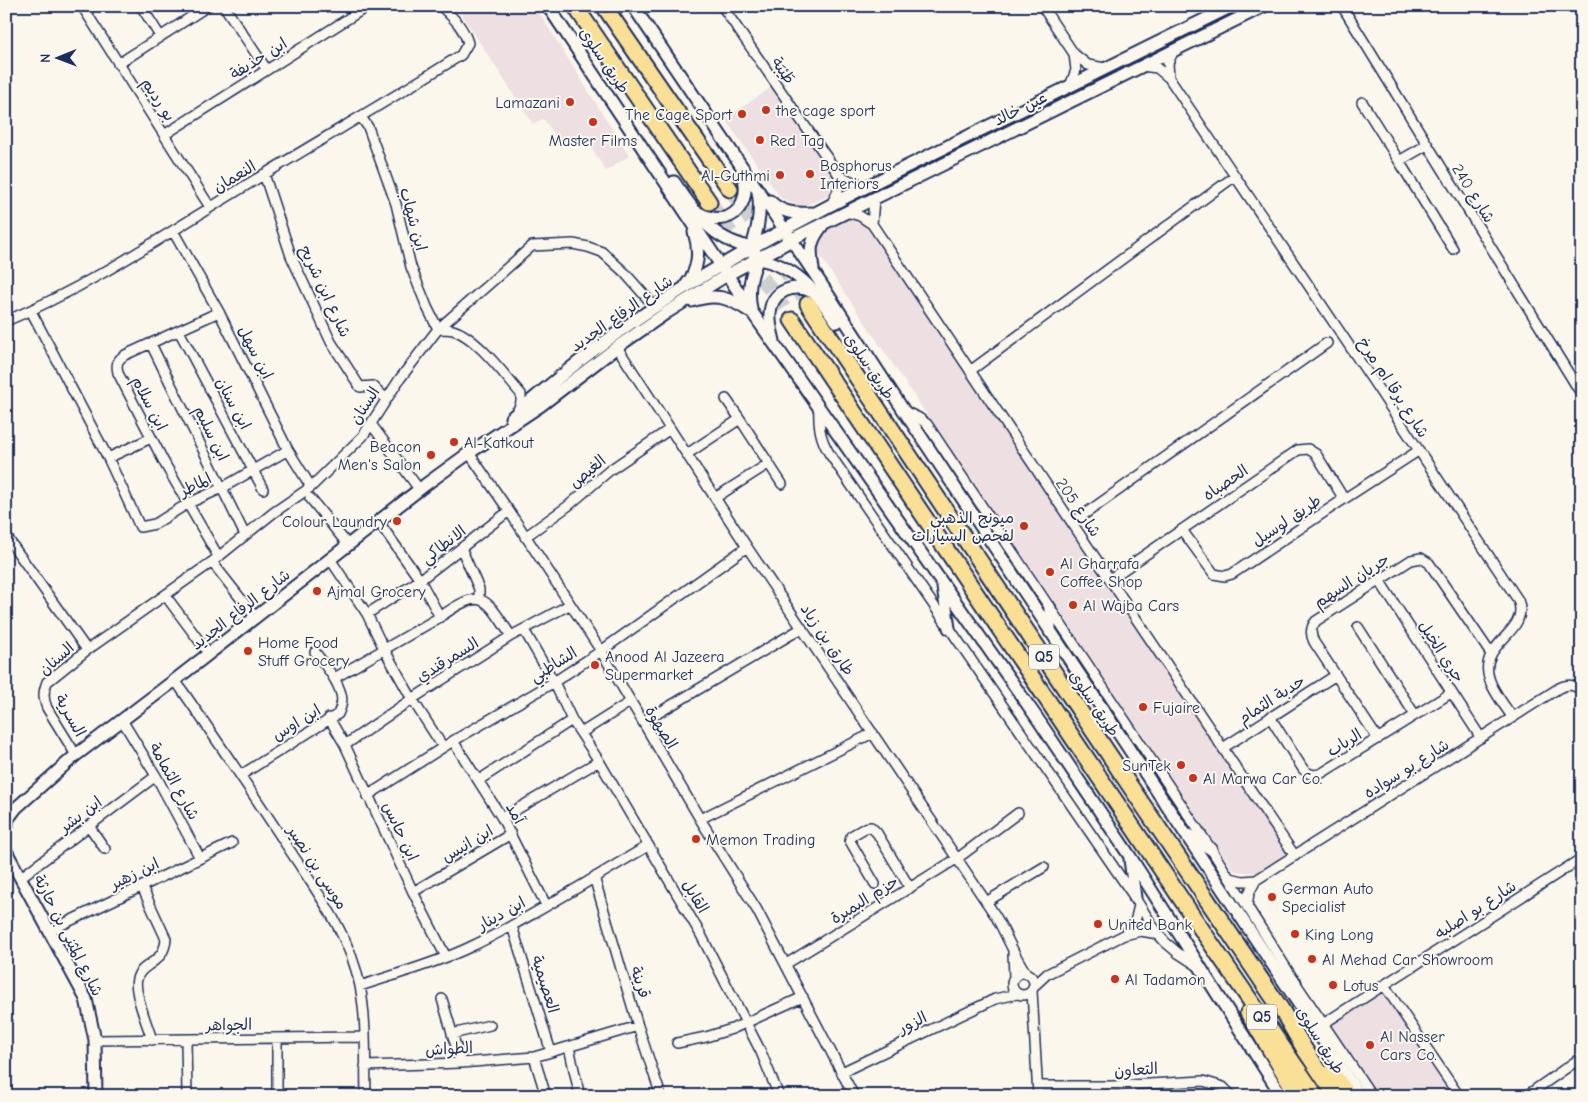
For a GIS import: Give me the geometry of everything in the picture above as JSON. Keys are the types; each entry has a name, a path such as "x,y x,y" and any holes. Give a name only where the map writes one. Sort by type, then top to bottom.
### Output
{"highway":[{"name":"طريق سلوى","path":"575,6 709,202"},
{"name":"طريق سلوى","path":"604,6 730,189"},
{"name":"طريق سلوى","path":"812,298 1122,775 1281,1008 1305,1050 1336,1096"},
{"name":"Q5","path":"792,320 1208,939 1316,1096"},
{"path":"1208,939 1249,1015 1298,1096"},
{"path":"1281,1008 1349,1096"}],"main road":[{"name":"طريق سلوى","path":"548,6 653,163 664,169 692,215"},
{"name":"طريق سلوى","path":"633,6 757,187 1050,632 1360,1096"},
{"name":"عين خالد","path":"784,229 1232,6"},
{"name":"عين خالد","path":"792,240 1264,6"},
{"path":"692,215 723,219 732,215 741,207 745,196 746,184 739,161"},
{"path":"757,187 780,209 799,213 817,212"},
{"path":"754,315 749,296 749,286 760,206 757,187"},
{"path":"692,215 714,233 783,266 795,274 812,298"},
{"path":"692,215 720,265 754,315 1036,718 1129,855 1282,1096"},
{"path":"681,290 693,274 698,260 698,248 692,215"},
{"path":"814,273 811,243 814,235 823,225"},
{"name":"شارع الرفاع الجديد","path":"7,829 7,820 11,809 76,755 256,618 348,544 469,453 540,406 617,347 676,306 727,275 784,229"},
{"name":"شارع الرفاع الجديد","path":"488,440 537,395 610,337 654,306 720,265 792,240"},
{"path":"776,347 770,319 772,302 776,296 785,290 800,287 829,310 880,386 904,411"},
{"path":"676,306 704,298 724,297 754,315"},
{"path":"942,583 949,628"},
{"path":"1050,608 1050,632"},
{"path":"1184,832 1211,848"},
{"name":"شارع المثنى بن حارثة","path":"7,850 86,999 95,1040 96,1096"},
{"path":"1129,855 1137,902"},
{"path":"1295,982 1301,1007"}],"street":[{"name":"بو رديم","path":"82,6 210,207"},
{"path":"141,6 160,36"},
{"path":"118,64 208,6"},
{"path":"224,6 267,70"},
{"name":"ابن حذيفة","path":"164,135 368,6"},
{"name":"النعمان","path":"6,321 31,311 173,232 210,207 361,117 460,55 468,43 463,29 441,6"},
{"name":"طَيْبَة","path":"722,6 839,175"},
{"path":"1042,6 1074,54 1088,64 1105,68"},
{"name":"شارع 240","path":"1342,6 1582,395"},
{"path":"1169,78 1168,63 1174,50"},
{"path":"1070,86 1076,70 1074,54"},
{"name":"شارع برقا ام مرخ","path":"1142,66 1157,68 1169,78 1518,600 1521,607 1517,623 1498,643 1491,654"},
{"path":"1362,102 1452,249"},
{"name":"ابن شهاب","path":"361,117 368,127 396,204 411,267 438,329"},
{"path":"1399,161 1427,144"},
{"name":"شارع ابن شريح","path":"264,174 291,256 332,342 360,386 373,386 386,399"},
{"path":"832,205 838,191 839,175 853,182 868,186"},
{"path":"970,371 1235,176"},
{"path":"846,212 860,216 872,224 874,199"},
{"name":"شارع 205","path":"872,224 1295,856"},
{"name":"ابن سهل","path":"173,232 219,312 288,450 311,487"},
{"name":"السنان","path":"44,690 47,682 88,650 311,487 363,436 386,399 438,329 532,246 572,244 588,246 602,252 624,272 654,306"},
{"path":"31,311 108,458 151,438"},
{"name":"ابن سلام","path":"219,312 125,355 118,359 116,366 151,438 215,559 256,618"},
{"path":"438,329 453,330 466,336 476,344 521,394 521,402 516,413"},
{"name":"ابن سنان","path":"179,331 263,489"},
{"path":"1072,523 1327,343"},
{"name":"ابن سليم","path":"151,344 245,535"},
{"name":"طارق بن زياد","path":"617,347 747,547 1002,925 1013,950 1028,975"},
{"path":"521,394 537,395"},
{"path":"726,399 782,484"},
{"path":"819,407 819,431 829,453 1158,934 1171,948 1201,968"},
{"name":"طريق سلوى","path":"904,411 927,424 1211,848 1295,982 1372,1096"},
{"path":"687,454 740,419"},
{"path":"371,424 419,490"},
{"name":"الغيص","path":"525,537 568,506 610,470 670,429"},
{"name":"الحصباه","path":"1110,579 1298,450 1308,449 1316,454 1344,498"},
{"name":"الماطر","path":"108,458 140,527 155,524 187,504 222,488 288,450"},
{"name":"طريق لوسيل","path":"1182,530 1214,574 1225,576 1232,574 1344,498 1418,451"},
{"name":"الصهوة","path":"469,453 601,652 700,820 757,910 854,1096"},
{"path":"715,498 768,464"},
{"path":"310,498 348,544"},
{"name":"الانطاكي","path":"367,614 420,580 509,511"},
{"path":"378,521 420,580 440,617"},
{"path":"6,536 88,650"},
{"name":"الشاطبي","path":"367,796 443,747 601,652 747,547"},
{"path":"461,548 479,588 479,599"},
{"name":"جريان السهم","path":"1378,739 1311,636 1312,625 1316,620 1410,560 1421,558 1426,560 1491,654"},
{"path":"330,559 367,614 412,699 443,747"},
{"name":"جري الخيل","path":"1379,580 1480,738"},
{"path":"165,595 209,654"},
{"path":"315,652 335,680 338,676 440,617 462,602 473,599 483,600 492,607 511,636"},
{"name":"السمرقندي","path":"345,745 412,699 511,636 569,604"},
{"path":"1358,627 1415,715"},
{"path":"643,722 802,628"},
{"name":"القابل","path":"524,630 554,682 572,720 701,935 747,1022 778,1096"},
{"path":"1491,654 1488,662 1489,679 1513,718"},
{"name":"حدبة الثمام","path":"1223,748 1336,675"},
{"name":"موسى بن نصير","path":"175,680 241,775 336,924 350,954 360,986 366,1096"},
{"name":"ابن اوس","path":"241,775 338,714 342,706 342,694 335,680"},
{"name":"شارع بو سواده","path":"1256,880 1559,688 1565,685 1572,685 1582,690"},
{"name":"السـرية","path":"44,690 43,699 47,708 76,755"},
{"name":"الرباب","path":"1270,717 1303,769 1311,775 1322,773 1451,693"},
{"path":"581,733 630,702"},
{"name":"ابن حابس","path":"329,718 345,745 367,796 446,957"},
{"name":"شارع الثمامة","path":"122,720 156,776 200,858"},
{"path":"479,780 572,720"},
{"path":"700,820 873,734"},
{"name":"آمد","path":"453,741 502,818 546,905"},
{"name":"ابن انيس","path":"502,818 598,761"},
{"name":"ابن بشر","path":"21,877 156,776"},
{"name":"حزم البمبرة","path":"786,964 958,858 1018,813"},
{"path":"90,826 105,850"},
{"path":"875,884 850,841 851,836 865,828 871,827 878,833 910,888"},
{"name":"ابن انيس","path":"413,892 511,834"},
{"name":"ابن زهير","path":"49,931 232,843"},
{"name":"ابن دينار","path":"360,986 468,948 512,926 648,846"},
{"name":"شارع بو اصلبه","path":"1323,1024 1582,858"},
{"path":"986,902 1044,867"},
{"name":"قرينة","path":"594,877 638,1026 661,1096"},
{"path":"1230,878 1243,881 1256,880"},
{"path":"1248,908 1249,893 1256,880"},
{"path":"142,886 166,939 162,954 142,970 137,978 136,990 152,1040"},
{"path":"1124,935 1135,922 1137,902"},
{"name":"العصيمية","path":"512,926 552,1052"},
{"path":"1019,994 1027,994 1047,974 1124,935 1141,932 1158,934"},
{"name":"طارق بن زياد","path":"1013,950 1013,979"},
{"path":"1032,1012 1013,988 1013,979 1019,974 1047,974"},
{"path":"1028,975 1033,980 1032,1012 1038,1096"},
{"name":"الزور","path":"995,999 1013,979"},
{"path":"1384,985 1458,1096"},
{"name":"الزور","path":"842,1072 995,999 1019,994"},
{"path":"677,1043 732,1029 803,997"},
{"path":"442,998 460,1063"},
{"path":"452,1034 490,1025"},
{"name":"الطواش","path":"365,1066 460,1063 534,1057 638,1026"},
{"name":"الجواهر","path":"95,1040 364,1037"},
{"path":"277,1038 277,1096"},
{"path":"186,1040 187,1096"},
{"path":"569,1047 578,1088"},
{"path":"534,1057 546,1096"},
{"path":"1526,1096 1582,1057"},
{"name":"التعاون","path":"1038,1086 1113,1086 1203,1081 1223,1087 1232,1096"}],"shaded area":[{"path":"456,6 535,6 629,156 606,171 582,133 563,145 543,119 533,124"},
{"path":"772,87 834,178 832,195 799,207 781,198 725,119"},
{"path":"847,217 858,219 868,225 1289,855 1259,873 1234,871 814,247 824,228"},
{"path":"1382,988 1456,1096 1375,1096 1326,1024"}],"tunnel":[{"path":"730,189 808,304"},
{"path":"709,202 792,320"}],"place":[{"name":"Lamazani","path":"570,102"},
{"name":"the cage sport","path":"766,110"},
{"name":"The Cage Sport","path":"742,114"},
{"name":"Master Films","path":"593,122"},
{"name":"Red Tag","path":"760,140"},
{"name":"Bosphorus Interiors","path":"810,174"},
{"name":"Al-Guthmi","path":"780,175"},
{"name":"Al-Katkout","path":"454,442"},
{"name":"Beacon Men's Salon","path":"431,455"},
{"name":"Colour Laundry","path":"397,521"},
{"name":"ميونج الذهبي لفحص السيارات","path":"1024,526"},
{"name":"Al Gharrafa Coffee Shop","path":"1050,572"},
{"name":"Ajmal Grocery","path":"317,591"},
{"name":"Al Wajba Cars","path":"1073,605"},
{"name":"Home Food Stuff Grocery","path":"248,651"},
{"name":"Anood Al Jazeera Supermarket","path":"595,665"},
{"name":"Fujaire","path":"1143,707"},
{"name":"SunTek","path":"1181,765"},
{"name":"Al Marwa Car Co.","path":"1193,778"},
{"name":"Memon Trading","path":"696,839"},
{"name":"German Auto Specialist","path":"1272,897"},
{"name":"United Bank","path":"1098,924"},
{"name":"King Long","path":"1295,934"},
{"name":"Al Mehad Car Showroom","path":"1312,959"},
{"name":"Al Tadamon","path":"1115,979"},
{"name":"Lotus","path":"1333,985"},
{"name":"Al Nasser Cars Co.","path":"1370,1045"}]}
